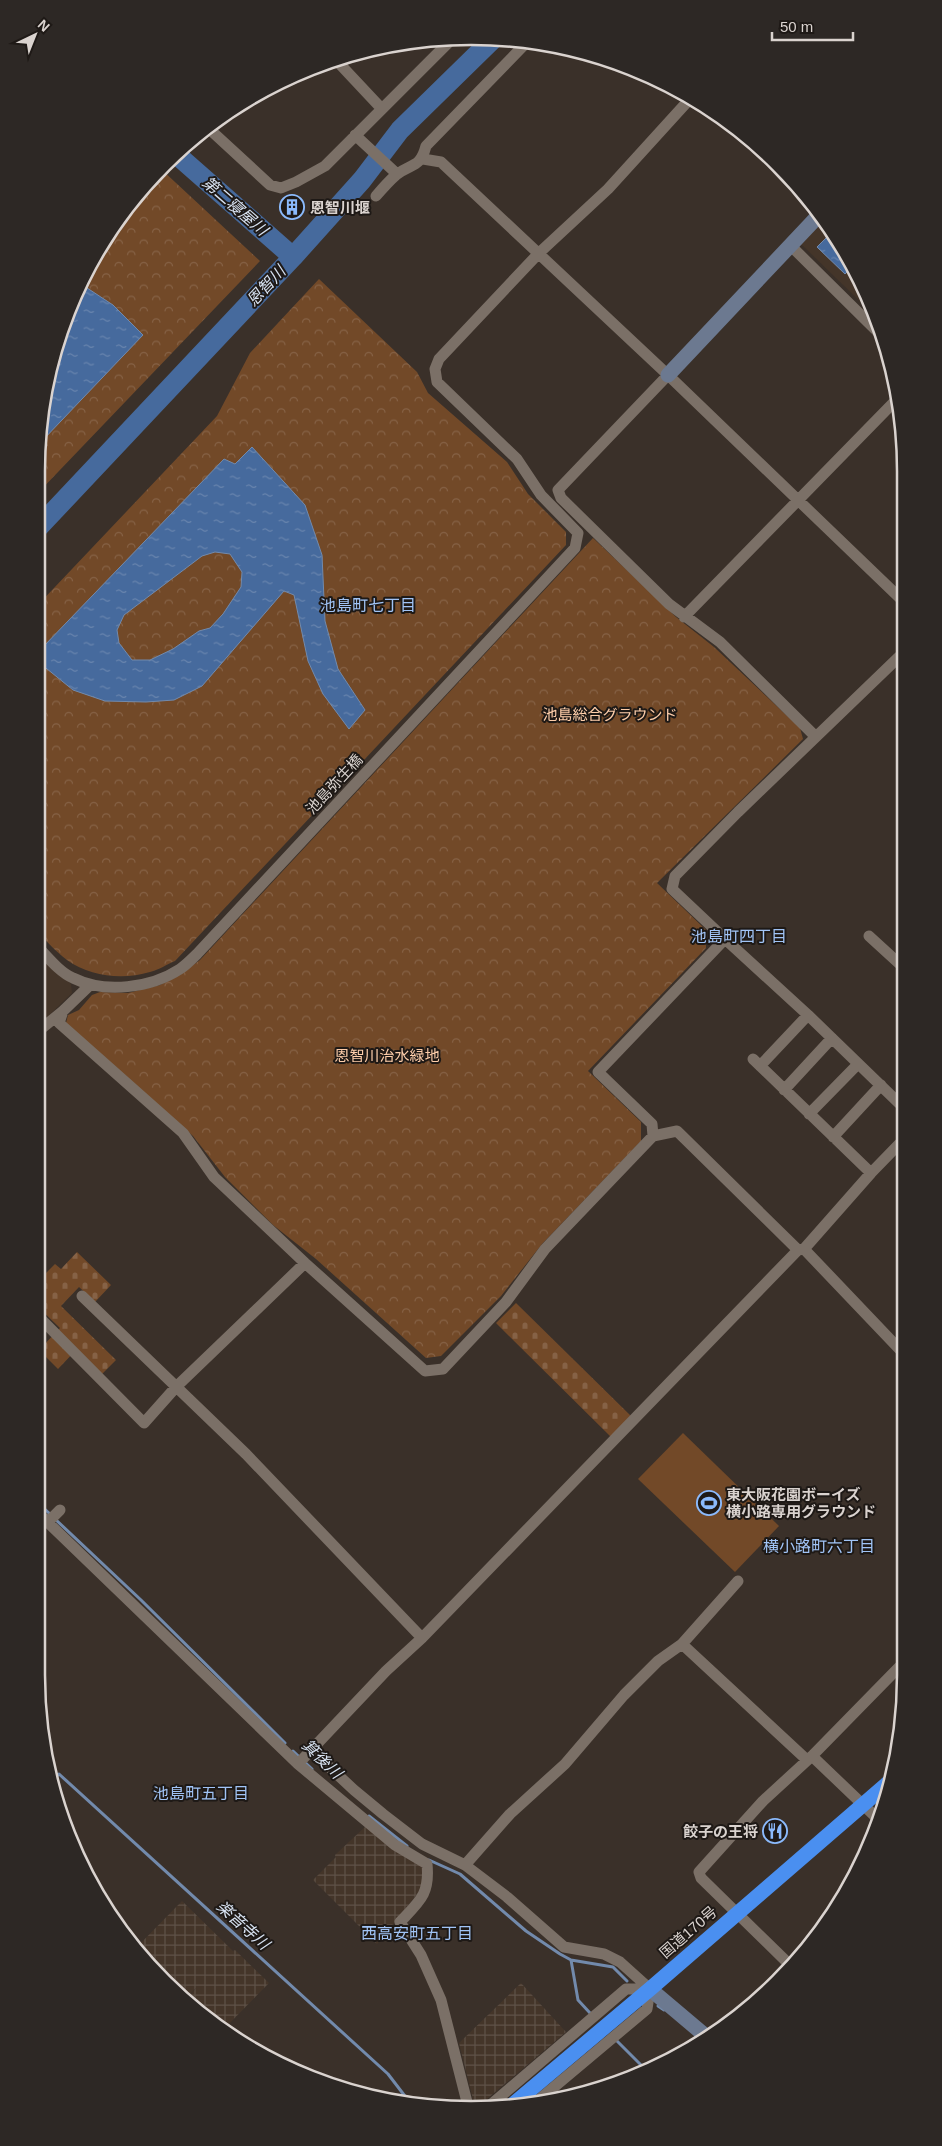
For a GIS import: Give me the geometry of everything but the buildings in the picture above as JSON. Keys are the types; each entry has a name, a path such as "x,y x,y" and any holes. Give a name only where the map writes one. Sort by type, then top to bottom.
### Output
{"highway":[{"name":"国道170号","path":"521,2098 650,1989 881,1789"}],"street":[{"path":"213,132 270,185 281,188 325,166 445,46"},
{"path":"376,196 397,174 406,171 423,159 426,146 521,48"},
{"path":"341,66 381,108"},
{"path":"596,531 578,534 541,495 517,459 437,382 435,369 439,359 539,253 608,189 686,103"},
{"path":"355,135 397,174"},
{"path":"423,159 441,162 799,499 897,596"},
{"path":"815,220 558,490 561,498 684,617 720,642 816,737"},
{"path":"791,246 871,325"},
{"path":"684,617 891,405"},
{"name":"池島弥生橋","path":"45,953 72,978 107,987 131,986 158,980 180,969 197,954 568,556 574,548 578,534"},
{"path":"897,659 675,876 672,889 808,1015 897,1101"},
{"path":"869,936 897,962"},
{"path":"653,1136 652,1124 598,1072 725,939"},
{"path":"45,1026 90,984"},
{"path":"63,1011 59,1023 183,1132 214,1176 305,1263 425,1371 443,1369 506,1302 545,1249 653,1136 677,1131 801,1249 897,1346"},
{"path":"808,1015 756,1062 870,1173"},
{"path":"784,1090 832,1038"},
{"path":"809,1114 858,1064"},
{"path":"832,1137 881,1085"},
{"path":"298,1764 310,1749 386,1671 422,1638 801,1249 897,1146"},
{"path":"45,1323 144,1423 176,1387 305,1263"},
{"path":"82,1296 246,1454 422,1638"},
{"path":"48,1522 60,1510"},
{"path":"45,1519 298,1764 395,1845 427,1864 429,1882 426,1889 419,1902 400,1922 421,1955 441,2000 467,2101"},
{"path":"465,1865 510,1814 565,1764 624,1695 658,1661 682,1644 738,1581"},
{"path":"682,1644 873,1814"},
{"path":"786,1961 701,1878 698,1872 763,1801 809,1758 897,1669"},
{"path":"310,1749 354,1790 422,1844 465,1865 507,1897 564,1947 604,1954 620,1962 702,2033"},
{"path":"496,2100 626,1989 650,1989"},
{"path":"547,2094 647,2009 650,1989"}],"shaded area":[{"path":"819,225 840,258 863,305 801,244"},
{"path":"45,959 71,984 72,993 45,1019"},
{"path":"366,1826 425,1869 426,1883 377,1944 313,1880 336,1857 335,1855"},
{"path":"182,1901 269,1983 228,2025 190,1995 197,1987 189,1995 141,1943"},
{"path":"521,1983 566,2032 485,2100 473,2101 459,2043"}],"green space":[{"path":"166,174 260,261 45,486 46,443 53,388 77,308 102,258 117,234 151,190"},
{"path":"319,279 417,372 428,393 507,462 528,494 566,532 566,545 175,961 153,971 129,976 97,973 76,966 63,957 45,940 45,598 217,416 250,353"},
{"name":"恩智川治水緑地","path":"593,538 676,617 714,647 800,728 803,739 657,883 706,930 706,948 588,1071 641,1122 641,1141 542,1244 501,1296 441,1356 426,1358 316,1259 273,1225 225,1177 193,1136 66,1023 68,1015 79,1010 92,995 100,992 128,993 160,985 181,974 200,960"},
{"path":"77,1252 111,1285 95,1302 79,1287 61,1306 116,1360 102,1374 77,1349 58,1369 45,1356 45,1344 60,1328 45,1314 45,1274 55,1264 61,1269"},
{"path":"516,1303 632,1417 612,1438 496,1323"},
{"name":"東大阪花園ボーイズ 横小路専用グラウンド","path":"683,1433 779,1526 735,1572 638,1479"}],"water":[{"path":"827,237 847,272 845,274 817,247"},
{"path":"87,288 113,305 143,335 47,436 53,388 60,361 77,308"},
{"path":"252,447 305,505 322,555 325,621 338,669 365,710 349,729 323,694 308,661 294,595 284,591 202,686 174,700 146,702 105,701 73,690 45,667 45,645 224,459 235,464","holes":["215,552 230,554 242,572 241,587 223,614 210,628 199,631 173,649 150,660 132,660 119,643 117,630 124,615 202,556"]}],"waterway":[{"name":"恩智川","path":"45,520 293,257 362,180 400,130 486,46"},
{"name":"第二寝屋川","path":"182,159 293,257"},
{"name":"箕後川","path":"45,1509 50,1514"},
{"name":"箕後川","path":"55,1519 141,1600 285,1743"},
{"name":"箕後川","path":"293,1751 312,1769"},
{"name":"楽音寺川","path":"57,1775 59,1774 388,2074 404,2095"},
{"name":"箕後川","path":"369,1816 407,1846"},
{"name":"箕後川","path":"429,1860 460,1874 526,1931 560,1954 571,1960 613,1967 627,1981"},
{"path":"571,1960 578,2000 590,2013"},
{"name":"箕後川","path":"658,2006 664,2010"},
{"path":"616,2040 641,2065"}],"place":[{"name":"恩智川堰","path":"292,207"},
{"name":"東大阪花園ボーイズ 横小路専用グラウンド","path":"709,1503"},
{"name":"餃子の王将","path":"775,1831"}],"district":[{"name":"池島町七丁目","path":"368,605"},
{"name":"池島町四丁目","path":"739,936"},
{"name":"横小路町六丁目","path":"819,1546"},
{"name":"池島町五丁目","path":"201,1793"},
{"name":"西高安町五丁目","path":"417,1933"}],"park label":[{"name":"池島総合グラウンド","path":"610,714"}]}
